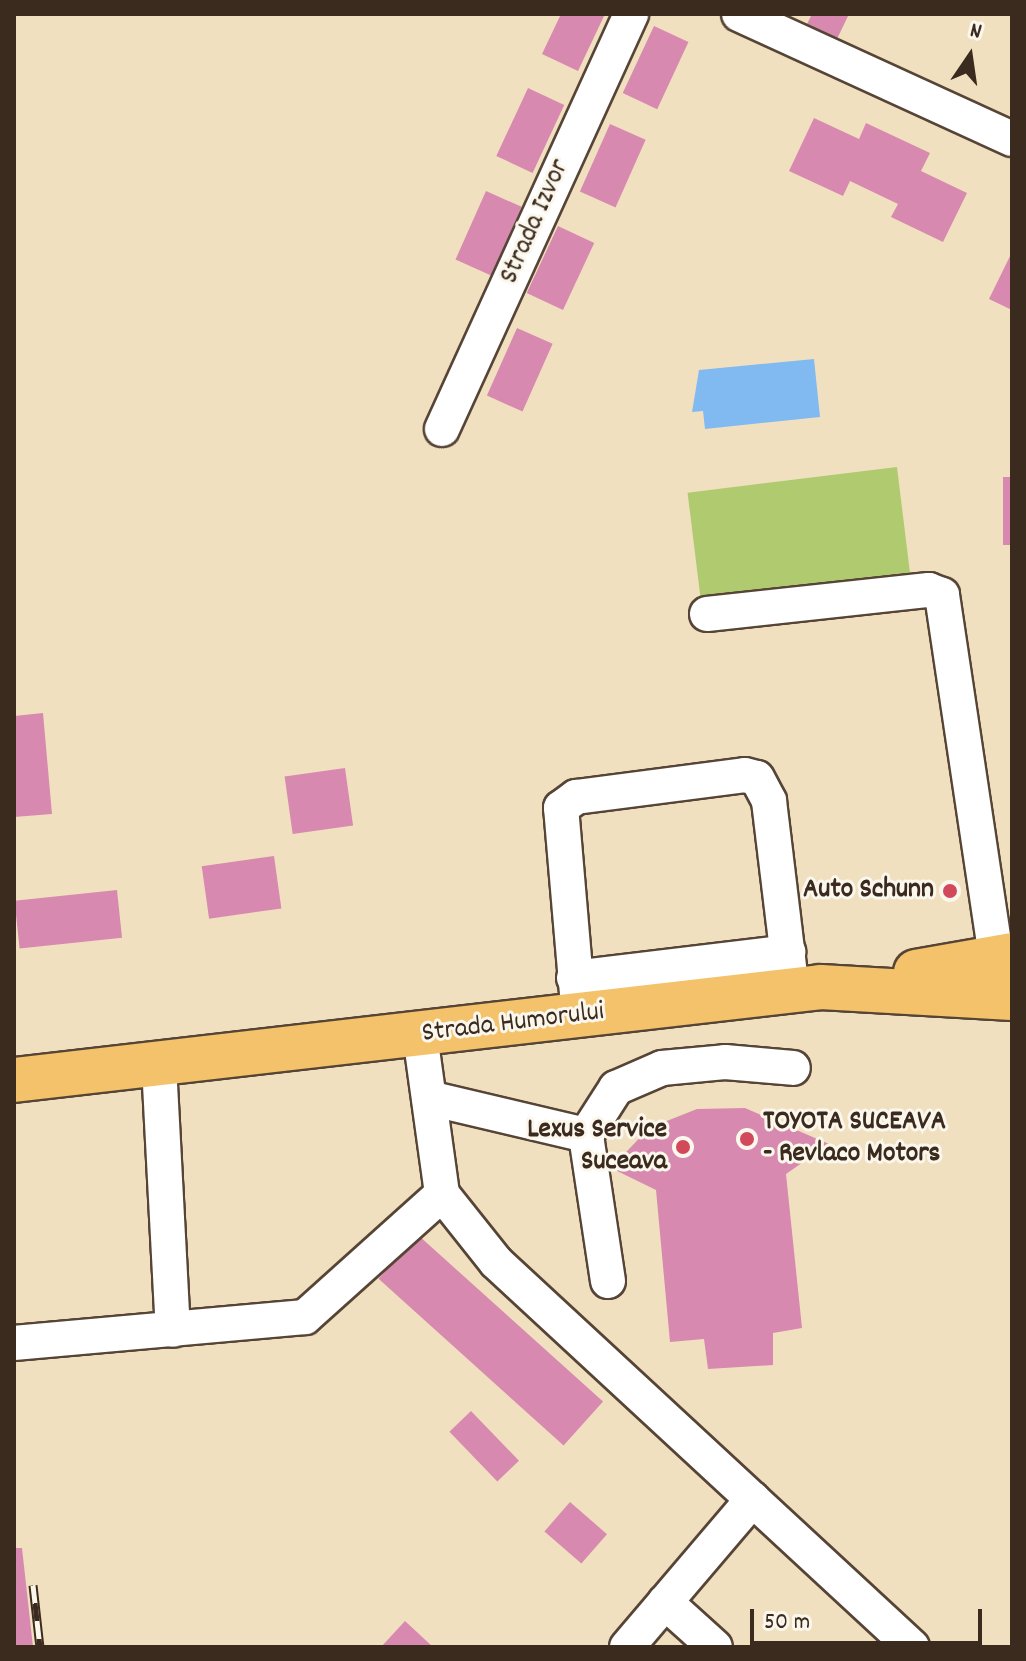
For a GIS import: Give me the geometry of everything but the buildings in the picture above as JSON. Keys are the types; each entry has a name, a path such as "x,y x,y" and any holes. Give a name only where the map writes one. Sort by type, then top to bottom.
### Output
{"main road":[{"path":"800,977 1004,957"},
{"name":"Strada Humorului","path":"14,1080 420,1035 577,998 800,977 1012,998"}],"street":[{"name":"Strada Izvor","path":"442,429 631,14"},
{"path":"739,14 1012,139"},
{"path":"707,614 929,590 942,595 1004,957"},
{"path":"577,998 559,829 567,801 745,775 757,778 769,801 800,977"},
{"path":"420,1035 442,1194 496,1262 912,1647"},
{"path":"608,1281 586,1135 616,1088 662,1068 725,1062 793,1068"},
{"path":"159,1065 173,1330"},
{"path":"429,1098 586,1135"},
{"path":"14,1343 305,1317 442,1194"},
{"path":"627,1647 753,1499"},
{"path":"665,1602 715,1647"}],"green space":[{"path":"897,467 911,582 702,608 688,493"}],"water":[{"path":"814,359 820,417 705,429 703,411 692,412 699,370"}],"railway":[{"path":"33,1585 40,1647"}],"place":[{"name":"Auto Schunn","path":"950,891"},
{"name":"TOYOTA SUCEAVA - Revlaco Motors","path":"747,1139"},
{"name":"Lexus Service Suceava","path":"683,1147"}]}
